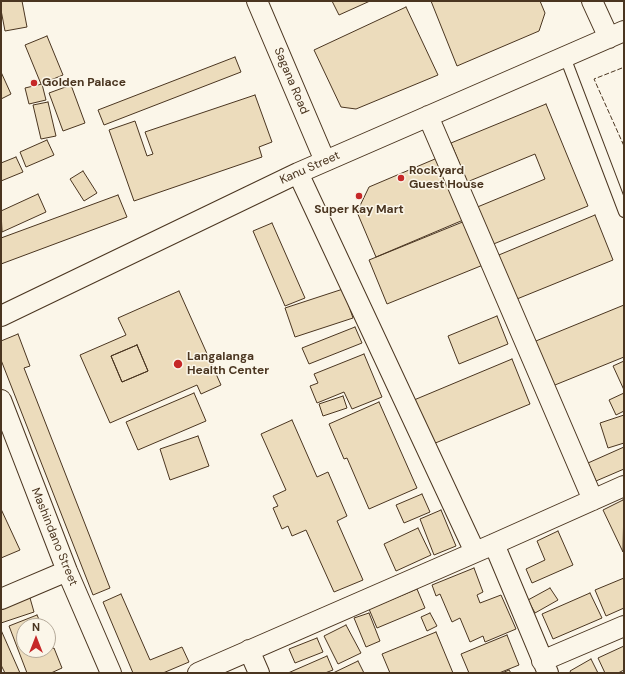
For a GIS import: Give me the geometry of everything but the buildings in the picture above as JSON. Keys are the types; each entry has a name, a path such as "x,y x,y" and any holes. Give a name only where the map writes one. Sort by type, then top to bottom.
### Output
{"street":[{"name":"Sagana Road","path":"257,1 325,161"},
{"path":"592,1 616,34"},
{"name":"Kanu Street","path":"1,316 298,173 616,34"},
{"path":"428,116 593,500"},
{"path":"298,173 475,552"},
{"name":"Mashindano Street","path":"1,400 67,571 111,673"},
{"path":"198,673 624,486"},
{"path":"494,544 545,667 624,626"},
{"path":"1,599 67,571"},
{"path":"249,650 259,673"}],"lane":[{"path":"565,57 624,212"}],"fence":[{"path":"622,68 594,79 624,146"}],"place":[{"name":"Golden Palace","path":"34,83"},
{"name":"Rockyard Guest House","path":"401,178"},
{"name":"Super Kay Mart","path":"359,196"},
{"name":"Langalanga Health Center","path":"178,364"}]}
